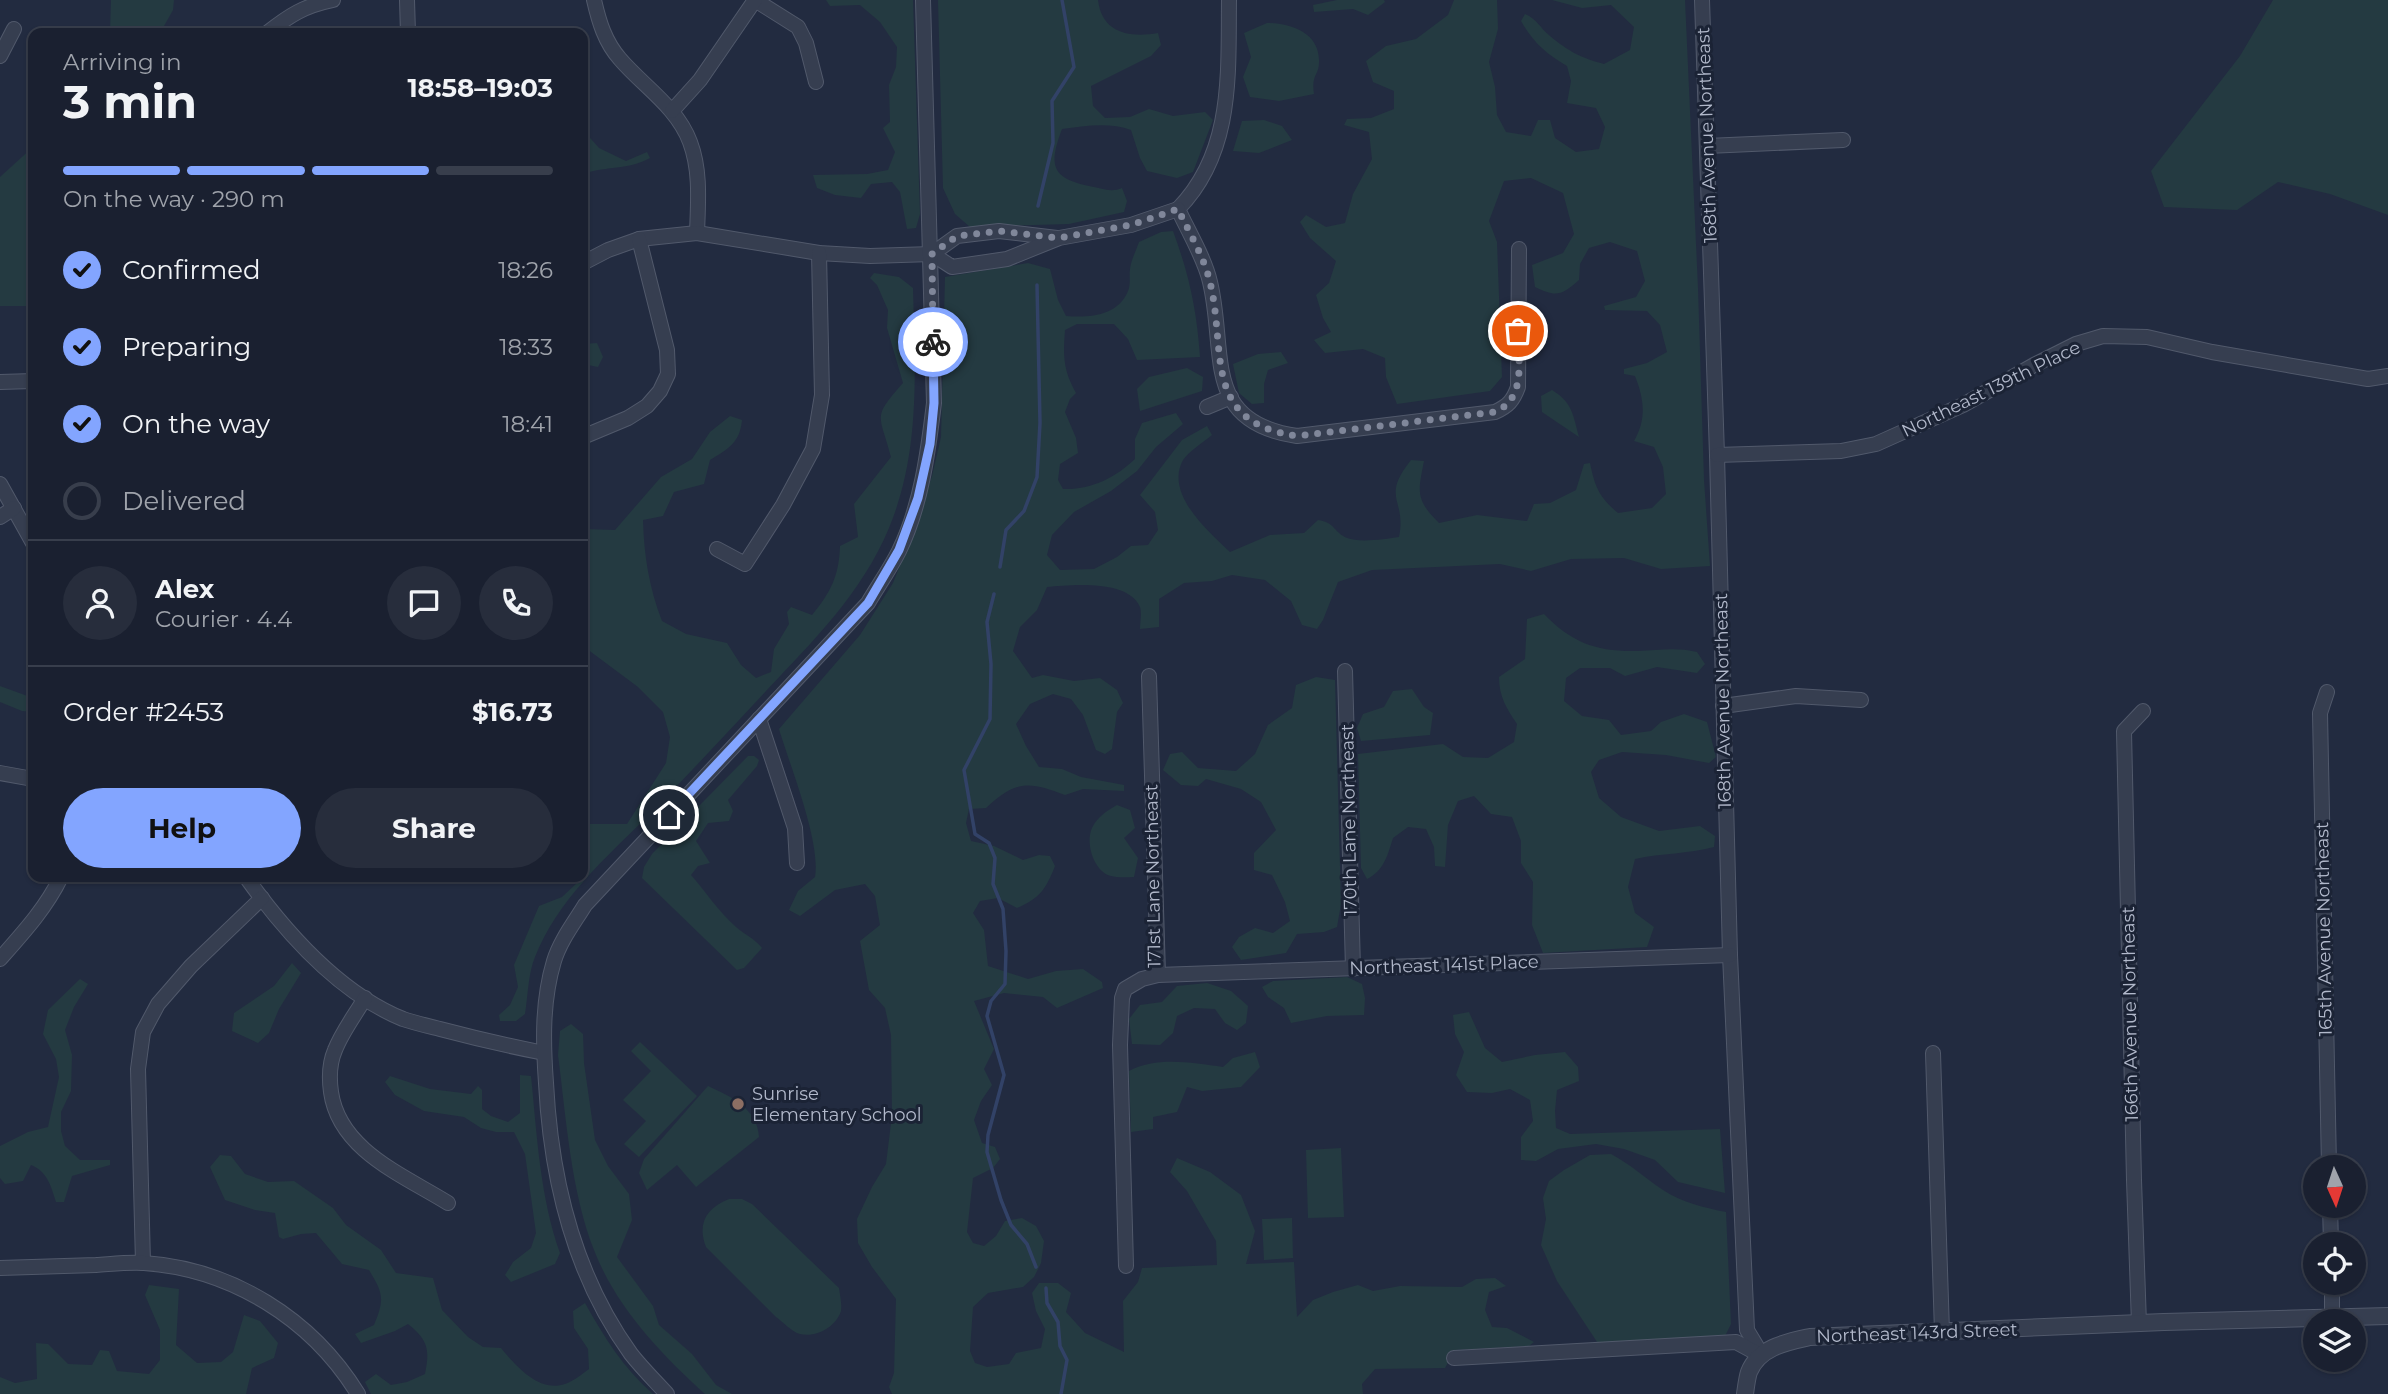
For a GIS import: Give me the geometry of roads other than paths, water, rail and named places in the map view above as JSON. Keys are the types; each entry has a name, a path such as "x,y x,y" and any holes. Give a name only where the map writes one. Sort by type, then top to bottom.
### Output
{"street":[{"path":"273,28 290,14 310,5 334,0"},
{"path":"407,0 408,28"},
{"path":"594,0 602,31 619,58 672,111 690,140 698,170 697,233"},
{"path":"672,111 700,80 755,0 798,27 806,43 816,82"},
{"path":"667,1394 632,1356 602,1308 578,1256 566,1220 553,1154 544,1053 545,1009 554,961 562,942 585,905 868,603 899,550 918,498 930,444 934,403 923,0"},
{"path":"932,254 951,267 1007,259 1059,238 1131,225 1178,209 1192,195 1203,176 1223,127 1229,0"},
{"name":"168th Avenue Northeast","path":"1702,0 1730,955 1747,1330 1762,1355"},
{"path":"0,57 14,29"},
{"path":"1707,146 1843,139"},
{"path":"1178,209 1210,279 1217,316 1220,364 1226,389 1244,416 1255,425 1273,432 1297,436 1495,412 1507,407 1518,387 1519,249"},
{"path":"588,260 639,239 697,233 819,253 870,256 932,254 957,236 999,231 1059,238"},
{"path":"588,435 628,418 646,406 660,391 667,374 667,350 639,239"},
{"path":"717,548 745,564 783,505 813,449 822,395 819,253"},
{"name":"Northeast 139th Place","path":"1717,455 1841,451 1875,444 1963,405 2076,344 2103,336 2147,337 2212,352 2368,379 2388,376"},
{"path":"0,382 28,381"},
{"path":"1206,407 1231,397"},
{"path":"0,484 28,533"},
{"path":"0,517 14,509"},
{"name":"170th Lane Northeast","path":"1345,671 1353,969"},
{"name":"171st Lane Northeast","path":"1126,1266 1120,1045 1122,998 1125,989 1142,979 1158,975 1149,676"},
{"name":"165th Avenue Northeast","path":"2327,692 2320,713 2320,752 2329,1155"},
{"path":"1723,706 1796,696 1861,700"},
{"name":"166th Avenue Northeast","path":"2139,1324 2124,731 2143,710"},
{"path":"759,719 795,828 797,863"},
{"path":"0,773 28,778"},
{"path":"0,959 32,922 58,882"},
{"path":"250,882 307,950 365,998 404,1019 544,1053"},
{"path":"142,1263 138,1069 144,1032 158,1004 191,966 262,898"},
{"name":"Northeast 141st Place","path":"1158,975 1730,955"},
{"path":"365,998 335,1050 329,1075 332,1103 341,1124 358,1147 448,1203"},
{"path":"1933,1053 1942,1332"},
{"path":"0,1268 142,1263 170,1266 230,1283 286,1314 338,1364 358,1394"},
{"name":"Northeast 143rd Street","path":"2366,1317 2388,1316"},
{"name":"Northeast 143rd Street","path":"1762,1355 1779,1343 1810,1337 2303,1319"},
{"path":"1454,1358 1736,1342 1762,1355 1749,1371 1745,1394"}],"waterway":[{"path":"1038,206 1053,143 1052,101 1074,67 1062,0"},
{"path":"1000,567 1006,530 1024,511 1037,477 1040,423 1037,285"},
{"path":"994,594 987,622 991,664 990,719 964,770 975,834 989,843 995,858 993,884 1003,909 1006,951 1005,984 991,1001 987,1016 1004,1075 988,1135 987,1152 1011,1225 1027,1244 1036,1267"},
{"path":"1046,1288 1047,1303 1058,1322 1060,1346 1067,1360 1061,1394"}],"place":[{"name":"Sunrise Elementary School","path":"738,1104"}]}
